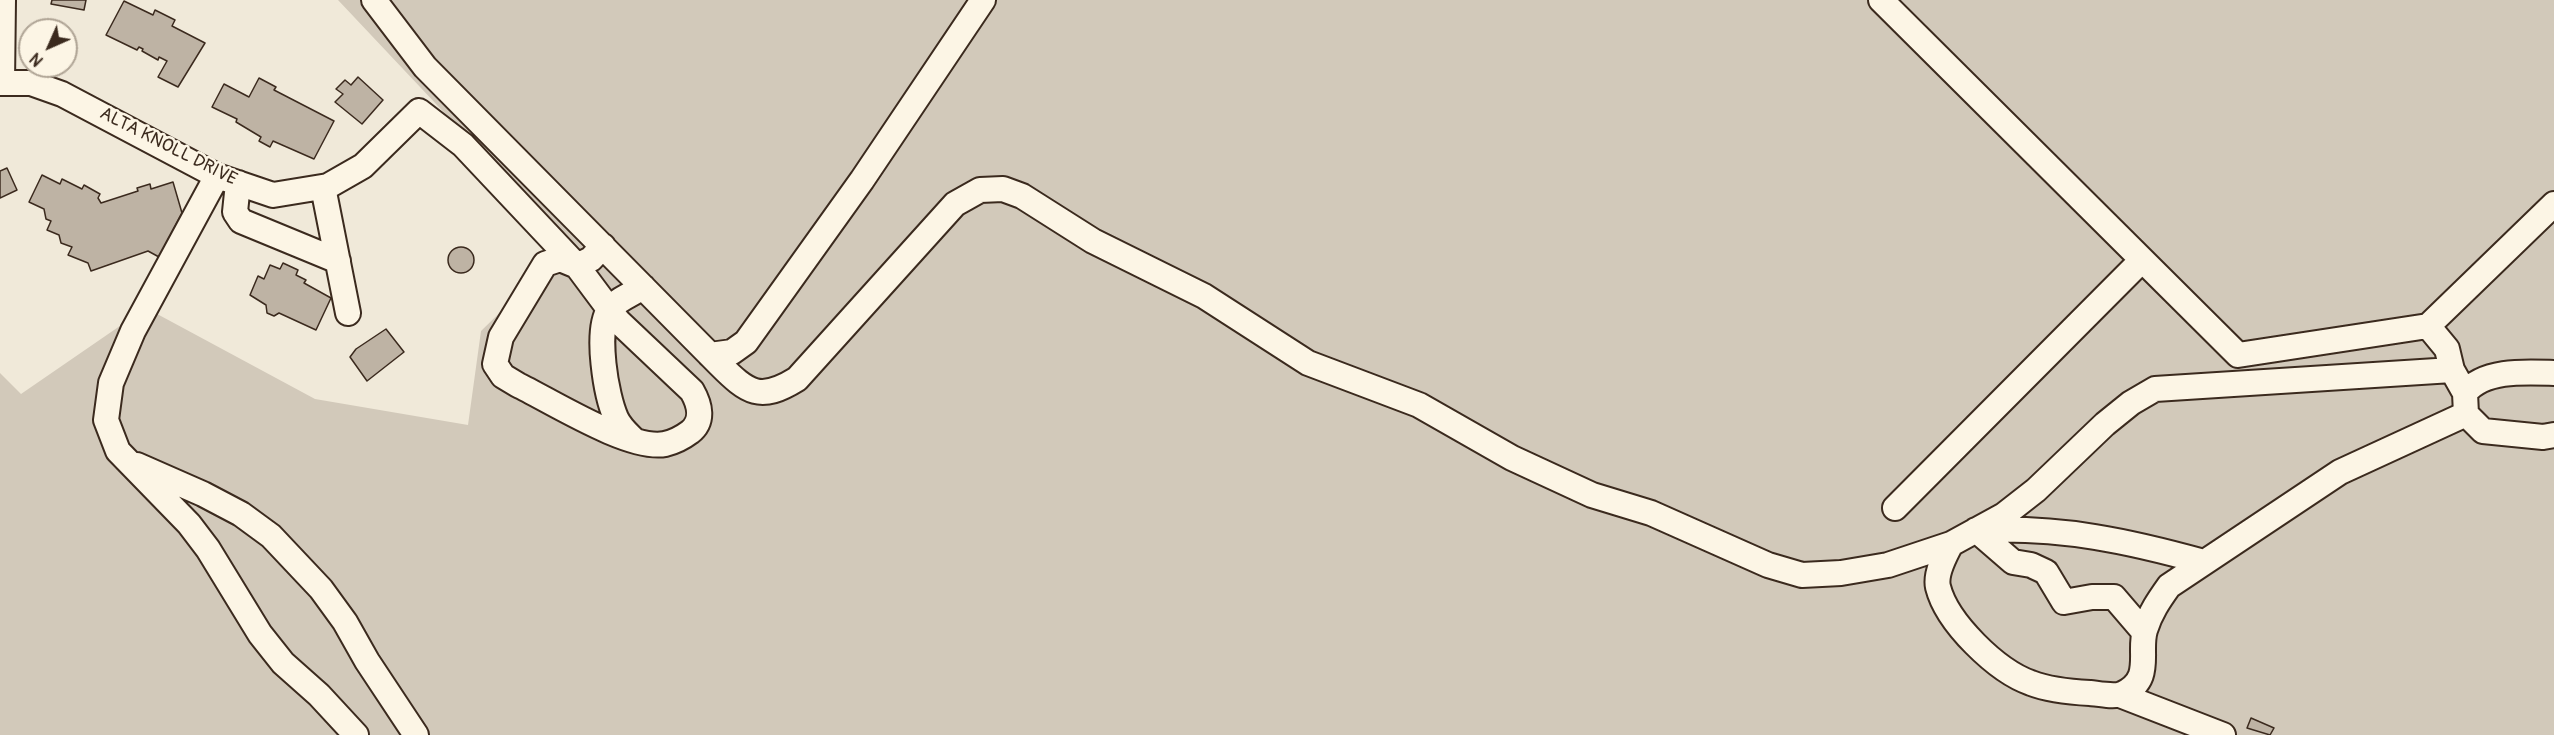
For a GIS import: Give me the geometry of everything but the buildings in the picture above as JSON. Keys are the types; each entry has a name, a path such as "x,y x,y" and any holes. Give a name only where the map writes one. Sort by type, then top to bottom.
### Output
{"street":[{"path":"1,83 3,0"},
{"path":"374,0 425,67 740,386 763,394 778,391 797,379 955,204 980,190 1004,189 1022,196 1093,240 1204,296 1308,363 1419,405 1512,458 1592,495 1651,513 1768,565 1802,575 1841,573 1888,565 1951,544 2004,515 2036,490 2105,424 2131,403 2155,389 2452,370"},
{"path":"710,355 732,352 746,342 862,180 983,0"},
{"path":"1881,0 2238,355 2428,326 2554,204"},
{"name":"ALTA KNOLL DRIVE","path":"1,83 31,82 62,94 228,179 273,195 323,187 363,166 419,111 463,146 576,266"},
{"path":"228,179 235,212 241,221 338,261"},
{"path":"228,179 134,331 111,383 106,420 118,451 189,524 208,549 260,634 283,663 319,695 356,735"},
{"path":"323,187 348,313"},
{"path":"576,266 591,258 603,246"},
{"path":"560,259 576,266 618,321 692,391 700,405 700,416 693,429 681,438 664,444 620,436 518,385 503,376 495,364 501,337 544,264 560,259"},
{"path":"1896,508 2142,260"},
{"path":"633,440 616,418 610,397 604,363 603,322 609,309 643,287"},
{"path":"2428,326 2447,350 2452,370 2466,404 2483,431 2542,437 2554,435"},
{"path":"2120,695 2134,685 2145,667 2144,632 2153,608 2169,586 2340,472 2466,404 2476,382 2502,375 2554,373"},
{"path":"123,455 241,514 271,536 321,590 345,622 367,661 416,735"},
{"path":"1976,530 2070,531 2142,545 2204,562"},
{"path":"1976,530 2013,562 2046,572 2064,602 2092,597 2114,597 2144,632"},
{"path":"1951,544 1943,560 1938,585 1954,621 1999,665 2031,683 2076,693 2120,695 2223,735"}],"shaded area":[{"path":"338,0 2554,0 2554,735 0,735 0,373 21,394 146,308 315,399 468,425 481,331 569,245"}]}
